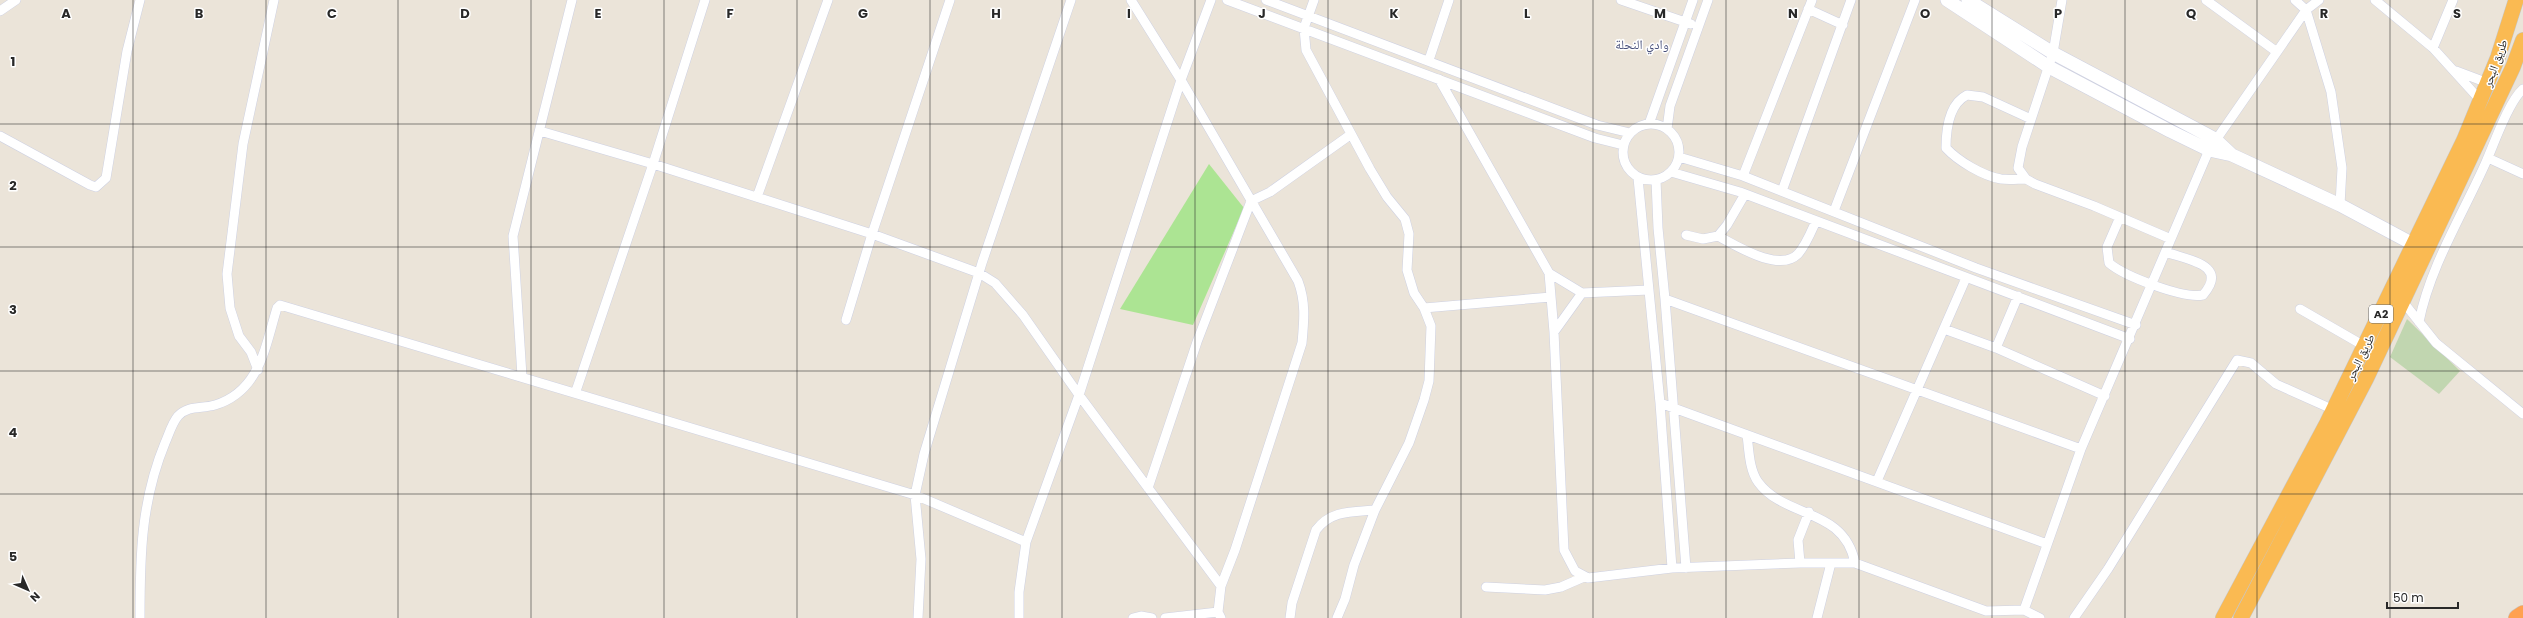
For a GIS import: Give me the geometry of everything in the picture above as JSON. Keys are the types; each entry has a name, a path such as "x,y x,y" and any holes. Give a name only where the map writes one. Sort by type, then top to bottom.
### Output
{"highway":[{"name":"طريق البحر","path":"2223,618 2366,347 2481,101 2516,0"},
{"name":"طريق البحر","path":"2241,618 2404,303 2513,67 2523,40"},
{"path":"2517,618 2523,614"}],"main road":[{"path":"1946,0 2049,67 2340,205 2413,244"},
{"path":"1968,0 2053,53 2212,145"}],"street":[{"path":"0,11 16,0"},
{"path":"0,136 90,186 96,187 101,184 106,178 127,52 140,0"},
{"path":"258,370 251,352 239,336 230,308 228,274 243,144 274,0"},
{"path":"522,376 513,236 572,0"},
{"path":"576,392 653,164 705,0"},
{"path":"757,197 828,0"},
{"path":"846,320 872,234 950,0"},
{"path":"918,618 921,559 915,495 924,454 979,273 1071,0"},
{"path":"1131,0 1181,80 1298,281 1303,295 1305,316 1297,363 1229,568 1221,586 1220,615 1165,618"},
{"path":"1019,618 1019,592 1026,542 1079,395 1181,80 1211,0"},
{"path":"1227,0 1588,135 1623,145"},
{"path":"1266,0 1308,17 1429,60 1597,125 1630,133"},
{"path":"1314,0 1304,28 1303,40 1306,50 1350,135 1387,197 1405,219 1409,234 1407,270 1414,293 1424,308 1431,326 1429,381 1409,443 1375,510 1354,565 1345,599 1337,618"},
{"path":"1429,60 1449,0"},
{"path":"1620,0 1698,27"},
{"path":"1649,124 1693,0"},
{"path":"1667,129 1670,106 1708,0"},
{"path":"1743,176 1812,0"},
{"path":"1782,191 1851,0"},
{"path":"1834,211 1915,0"},
{"path":"2026,179 2018,168 2022,147 2053,53 2062,0"},
{"path":"2206,0 2277,52"},
{"path":"2295,0 2306,10 2331,92 2342,168 2340,205"},
{"path":"2024,610 2081,449 2130,339 2212,145 2306,10 2319,0"},
{"path":"2375,0 2433,48 2481,101"},
{"path":"2433,48 2453,0"},
{"path":"1808,9 1843,25"},
{"path":"2454,71 2488,83"},
{"path":"1439,79 1549,273 1554,332 1564,550 1573,568 1584,577"},
{"path":"2419,322 2423,302 2433,276 2488,158 2523,89"},
{"path":"2031,119 1983,97 1967,95 1956,105 1950,118 1946,136 1946,148 1953,156 1986,175 2001,179 2026,179 2172,239"},
{"path":"1638,178 1656,180 1671,172 1679,157 1677,141 1667,129 1649,124 1638,127 1630,133 1623,145 1625,164 1638,178 1660,403 1672,568"},
{"path":"540,131 653,164 872,234 979,273 995,283 1008,296 1047,348 1079,395 1221,586"},
{"path":"1148,488 1199,335 1251,201 1270,192 1350,135"},
{"path":"1679,157 1743,176 1976,268 2136,324"},
{"path":"2488,158 2523,174"},
{"path":"1704,181 1710,166"},
{"path":"1671,172 1745,194 2130,339"},
{"path":"1656,180 1658,228 1674,407 1686,568"},
{"path":"1718,236 1727,225 1745,194"},
{"path":"2120,217 2107,247 2109,263 2124,274 2172,292 2188,295 2203,294 2209,288 2212,276 2202,263 2166,252"},
{"path":"1686,235 1703,239 1718,236 1772,261 1783,260 1797,254 1816,221"},
{"path":"2420,268 2433,276"},
{"path":"1549,273 1582,293 1649,290"},
{"path":"1878,481 1966,278"},
{"path":"1554,332 1582,293"},
{"path":"1996,348 2018,296"},
{"path":"1424,308 1551,297"},
{"path":"1665,299 2081,449"},
{"path":"2404,303 2419,322 2446,351 2523,414"},
{"path":"140,618 141,534 146,503 160,455 173,424 179,415 189,409 215,405 233,395 251,380 258,370 277,308 280,305 576,392 915,495 1026,542"},
{"path":"2300,309 2366,347"},
{"path":"1944,329 1996,348 2105,396"},
{"path":"2074,618 2108,569 2237,360 2251,363 2276,384 2334,410"},
{"path":"1660,403 1878,481 2047,544"},
{"path":"1747,435 1749,454 1758,482 1781,501 1809,512 1840,533 1849,543 1855,564"},
{"path":"1290,618 1292,603 1316,530 1321,522 1336,514 1375,510"},
{"path":"1800,563 1798,540 1809,512"},
{"path":"1486,587 1546,590 1561,587 1584,577 1595,578 1672,568 1800,563 1855,564 1988,614 2024,610 2040,618"},
{"path":"1817,618 1831,563"},
{"path":"1133,618 1141,616 1152,618"}],"green space":[{"path":"1209,164 1244,208 1193,325 1120,309"},
{"path":"2407,319 2460,371 2439,394 2390,357"}],"district":[{"name":"وادي النحلة","path":"1642,44"}]}
